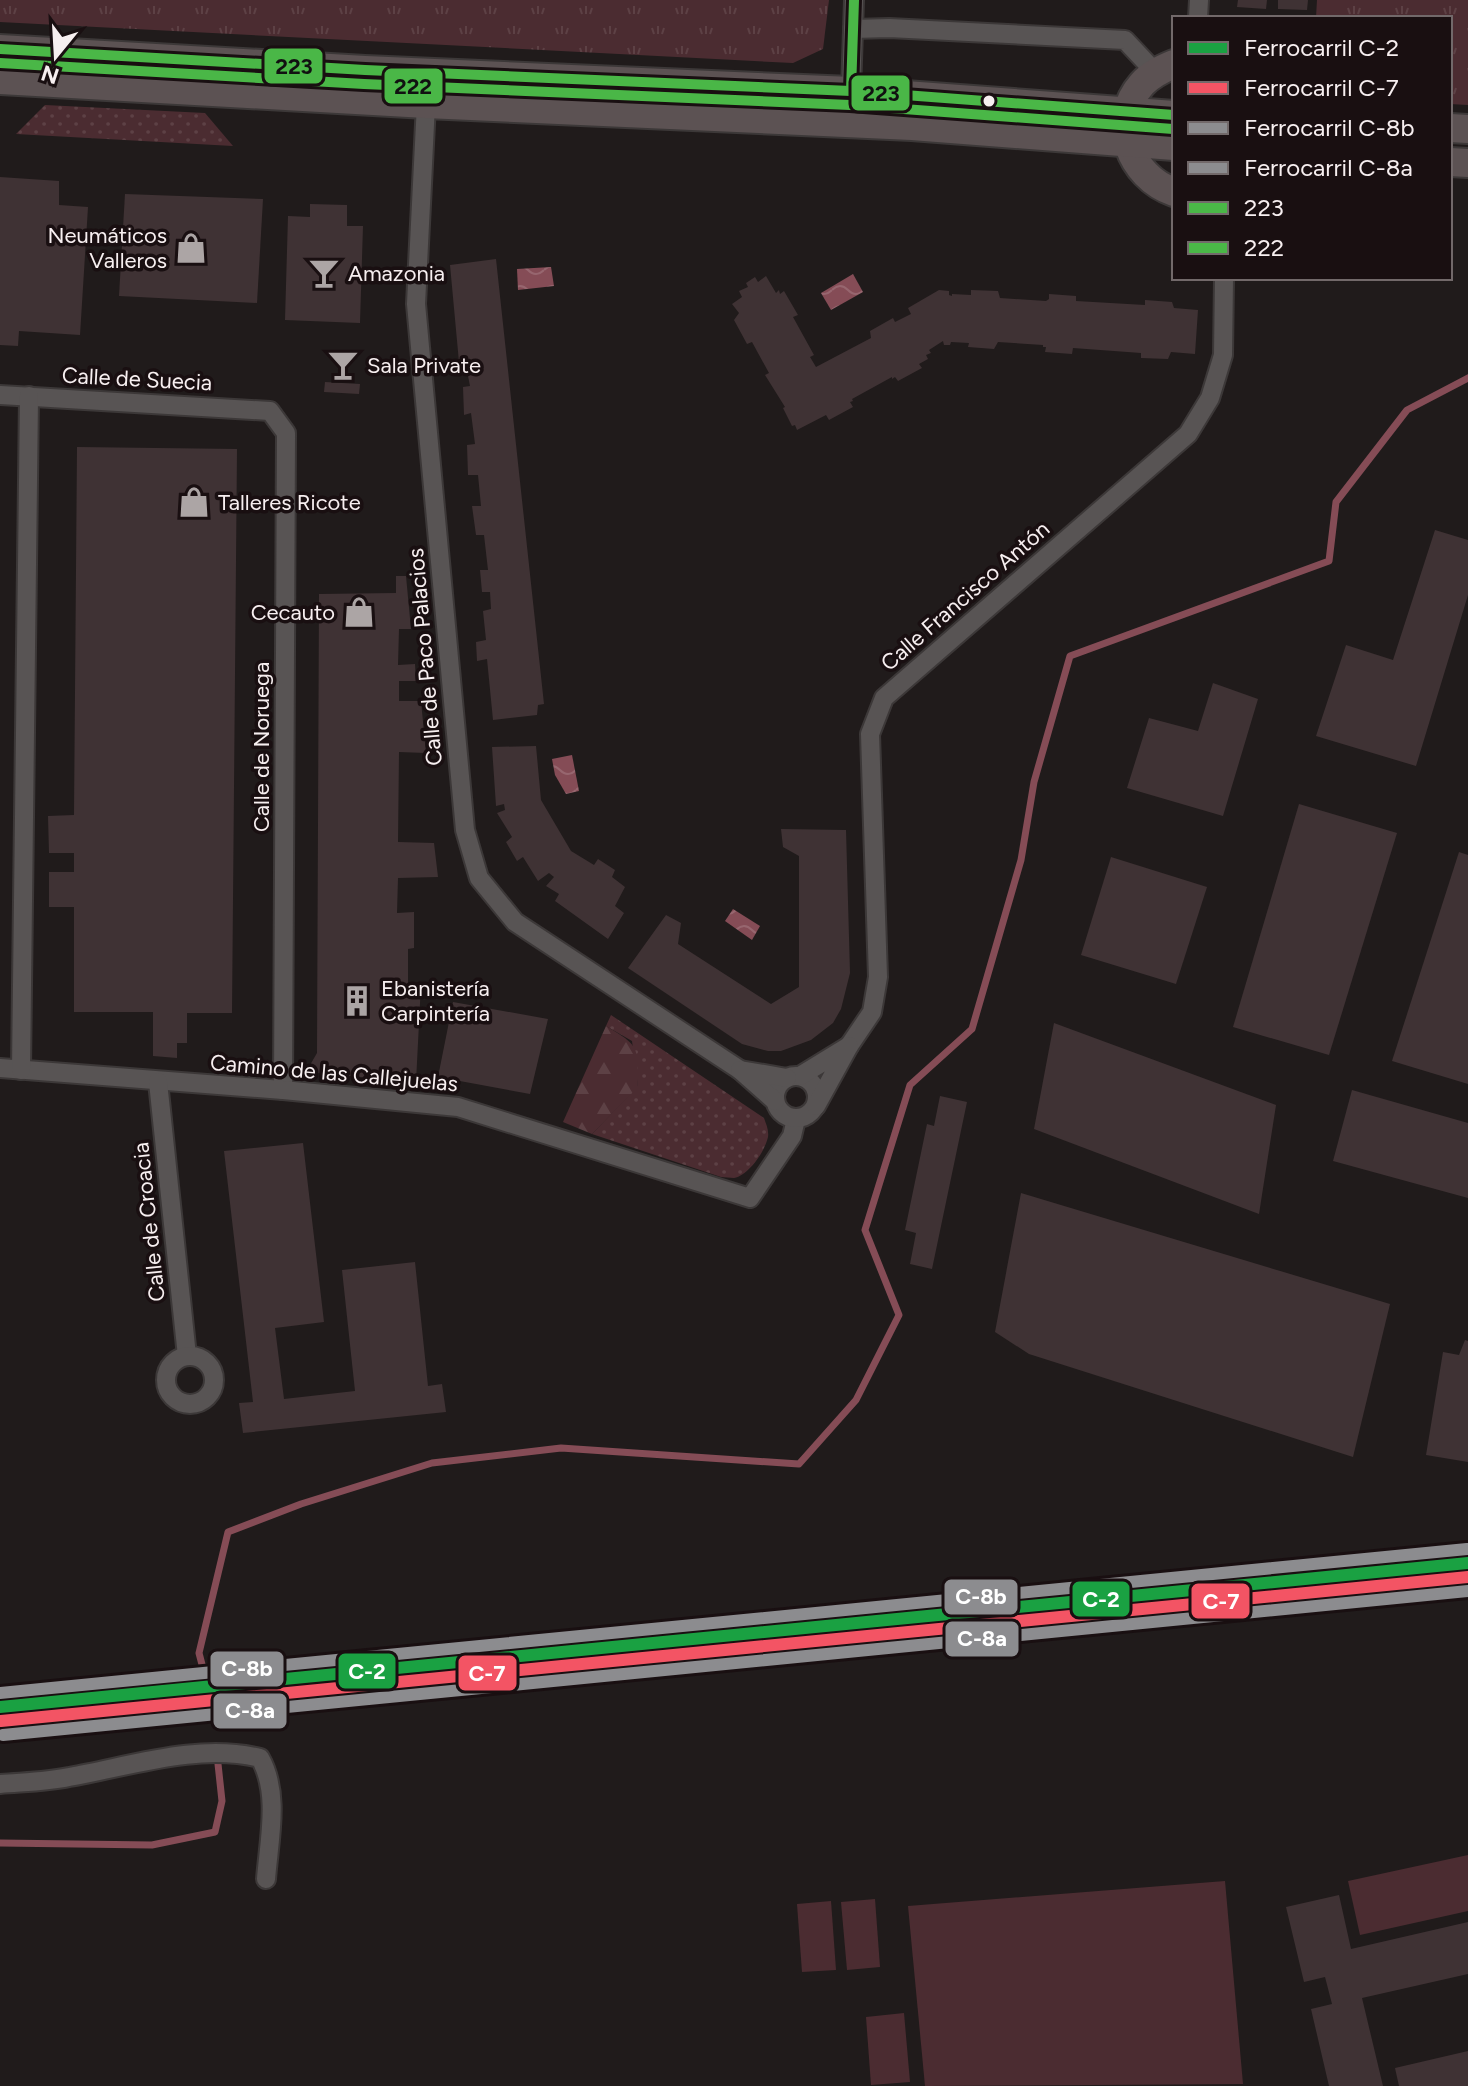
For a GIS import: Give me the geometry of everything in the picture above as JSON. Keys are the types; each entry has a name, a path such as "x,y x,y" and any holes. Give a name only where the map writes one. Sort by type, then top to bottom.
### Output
{"main road":[{"path":"0,49 365,70 851,91 1172,115"},
{"path":"1165,68 1140,87 1128,112 1127,143 1136,164 1151,181 1172,191"},
{"path":"0,80 426,104 912,126 1172,146"}],"street":[{"path":"854,0 851,91 912,126"},
{"path":"853,29 889,28 1125,40 1165,68"},
{"name":"Calle de Paco Palacios","path":"426,104 416,304 465,830 479,878 515,922 740,1070 775,1101"},
{"name":"Calle Francisco Antón","path":"815,1108 849,1046 872,1012 878,977 870,734 884,698 1188,434 1210,398 1223,355 1224,280"},
{"name":"Calle de Suecia","path":"0,395 270,411"},
{"path":"21,1070 29,396"},
{"name":"Calle de Noruega","path":"270,411 286,433 283,1090"},
{"path":"740,1070 794,1077 807,1078 816,1089 817,1102 810,1114 796,1119 785,1116 775,1101 777,1087 794,1077 849,1046"},
{"name":"Camino de las Callejuelas","path":"0,1068 458,1107 750,1198 792,1136 796,1119"},
{"name":"Calle de Croacia","path":"158,1082 187,1356"},
{"path":"0,1784 64,1778 184,1755 233,1751 260,1758 268,1772 271,1800 266,1879"}],"green space":[{"path":"0,0 829,0 823,49 793,63 0,22"},
{"path":"1317,0 1468,0 1468,105 1452,104 1452,16 1316,16"},
{"path":"45,105 205,113 233,146 16,134"},
{"path":"611,1015 764,1118 768,1137 756,1162 740,1176 721,1177 592,1134 638,1086 632,1041 606,1026"},
{"path":"606,1026 625,1038 635,1049 638,1087 592,1134 563,1122"},
{"path":"1468,1855 1468,1911 1360,1935 1348,1881"},
{"path":"1225,1881 1243,2084 925,2086 908,1906"},
{"path":"875,1899 880,1967 847,1970 841,1902"},
{"path":"831,1901 836,1970 802,1972 797,1904"},
{"path":"904,2013 910,2082 871,2085 866,2017"}],"water":[{"path":"551,267 554,286 518,290 517,269"},
{"path":"853,274 863,292 831,310 821,293"},
{"path":"572,755 579,791 566,794 555,775 552,759"},
{"path":"733,909 760,926 752,940 725,921"}],"building":[{"path":"1238,0 1267,0 1266,9 1237,7"},
{"path":"1278,0 1308,0 1307,10 1278,9"},
{"path":"0,177 59,181 59,205 88,207 80,335 19,331 18,346 0,345"},
{"name":"Neumáticos Valleros","path":"125,194 263,199 257,303 119,296"},
{"name":"Amazonia","path":"310,204 347,205 347,226 363,226 360,323 285,320 288,216 310,217"},
{"path":"496,259 544,704 538,705 537,715 493,720 487,659 477,661 476,642 486,640 483,611 491,609 490,592 482,592 480,570 488,570 484,535 476,535 472,506 481,506 478,475 468,475 467,445 475,444 471,413 464,415 463,387 470,386 467,371 460,373 450,265"},
{"path":"766,276 776,293 784,291 798,315 793,317 814,355 810,357 816,367 871,338 870,331 893,318 895,322 911,314 908,308 939,290 949,291 952,296 971,295 971,290 998,291 1000,298 1046,301 1049,294 1076,296 1076,301 1145,305 1145,300 1172,302 1174,308 1198,310 1195,354 1171,352 1168,359 1141,358 1141,353 1073,348 1072,354 1045,352 1043,345 998,342 994,349 968,347 969,343 951,342 944,345 943,341 929,350 931,353 926,355 928,359 919,364 922,368 898,381 892,377 852,399 853,407 829,420 826,415 797,430 765,375 769,373 752,342 747,344 734,320 739,313 732,304 742,297 739,291 748,287 746,283 755,277 758,282"},
{"path":"325,382 360,384 359,394 324,392"},
{"path":"77,447 237,449 232,1013 187,1013 187,1043 177,1043 177,1058 153,1056 153,1012 74,1012 74,907 49,907 49,872 74,872 74,853 49,853 48,816 74,815"},
{"path":"1435,530 1468,540 1468,595 1416,766 1316,736 1346,645 1393,660"},
{"path":"396,576 406,576 411,629 399,629 398,665 415,664 416,681 399,681 399,701 421,701 426,753 399,752 398,842 434,843 438,877 398,878 397,913 414,912 414,948 408,949 408,984 421,984 416,1082 306,1072 317,1053 319,594 396,593"},
{"path":"1213,683 1258,699 1223,816 1127,788 1149,718 1198,731"},
{"path":"536,746 541,800 571,851 594,865 598,859 615,870 612,877 625,887 615,906 624,913 608,939 555,901 559,894 546,886 554,877 549,873 538,881 523,857 517,861 506,842 512,837 497,813 505,810 504,804 496,806 492,747"},
{"path":"1299,804 1397,833 1329,1055 1233,1027"},
{"path":"781,829 846,830 850,973 841,1009 833,1023 811,1040 781,1051 768,1051 742,1044 628,968 666,915 681,923 678,944 771,1004 799,987 799,856 783,847"},
{"path":"1459,852 1468,855 1468,1084 1392,1061"},
{"path":"1111,857 1207,887 1176,984 1081,955"},
{"path":"453,1002 548,1019 530,1094 438,1077"},
{"path":"1054,1023 1276,1105 1259,1214 1034,1129"},
{"path":"1352,1090 1468,1123 1468,1198 1333,1161"},
{"path":"940,1096 967,1102 932,1269 910,1264 916,1233 905,1230 927,1124 934,1126"},
{"path":"303,1143 324,1322 275,1328 284,1399 355,1391 342,1270 415,1262 428,1386 442,1384 446,1412 243,1433 239,1403 253,1402 224,1151"},
{"path":"1021,1193 1390,1304 1353,1457 1029,1354 995,1332"},
{"path":"1465,1340 1468,1341 1468,1462 1426,1455 1443,1352 1459,1355"},
{"path":"1339,1895 1351,1949 1468,1922 1468,1974 1362,1998 1383,2086 1329,2086 1311,2009 1332,2004 1325,1977 1304,1982 1286,1907"},
{"path":"1468,2051 1468,2086 1399,2086 1395,2068"}],"waterway":[{"path":"205,1676 199,1653 228,1532 301,1504 432,1463 561,1448 799,1464 856,1400 899,1315 865,1230 910,1085 972,1029 1021,860 1034,782 1070,656 1329,561 1336,502 1407,410 1468,378"},
{"path":"0,1843 152,1845 215,1832 222,1801 218,1764"}],"rail line":[{"name":"C-8b","path":"0,1693 1467,1549"},
{"name":"C-2","path":"0,1707 1468,1563"},
{"name":"C-7","path":"1,1721 1468,1577"},
{"name":"C-8a","path":"3,1735 1468,1591"}],"transit line":[{"name":"223","path":"851,91 854,0"},
{"name":"223","path":"0,49 365,70 851,91 1172,115"},
{"name":"222","path":"0,63 364,84 850,105 1172,129"}],"place":[{"name":"Neumáticos Valleros","path":"191,248"},
{"name":"Amazonia","path":"324,273"},
{"name":"Sala Private","path":"343,365"},
{"name":"Talleres Ricote","path":"194,502"},
{"name":"Cecauto","path":"359,612"},
{"name":"Ebanistería Carpintería","path":"357,1001"}]}
